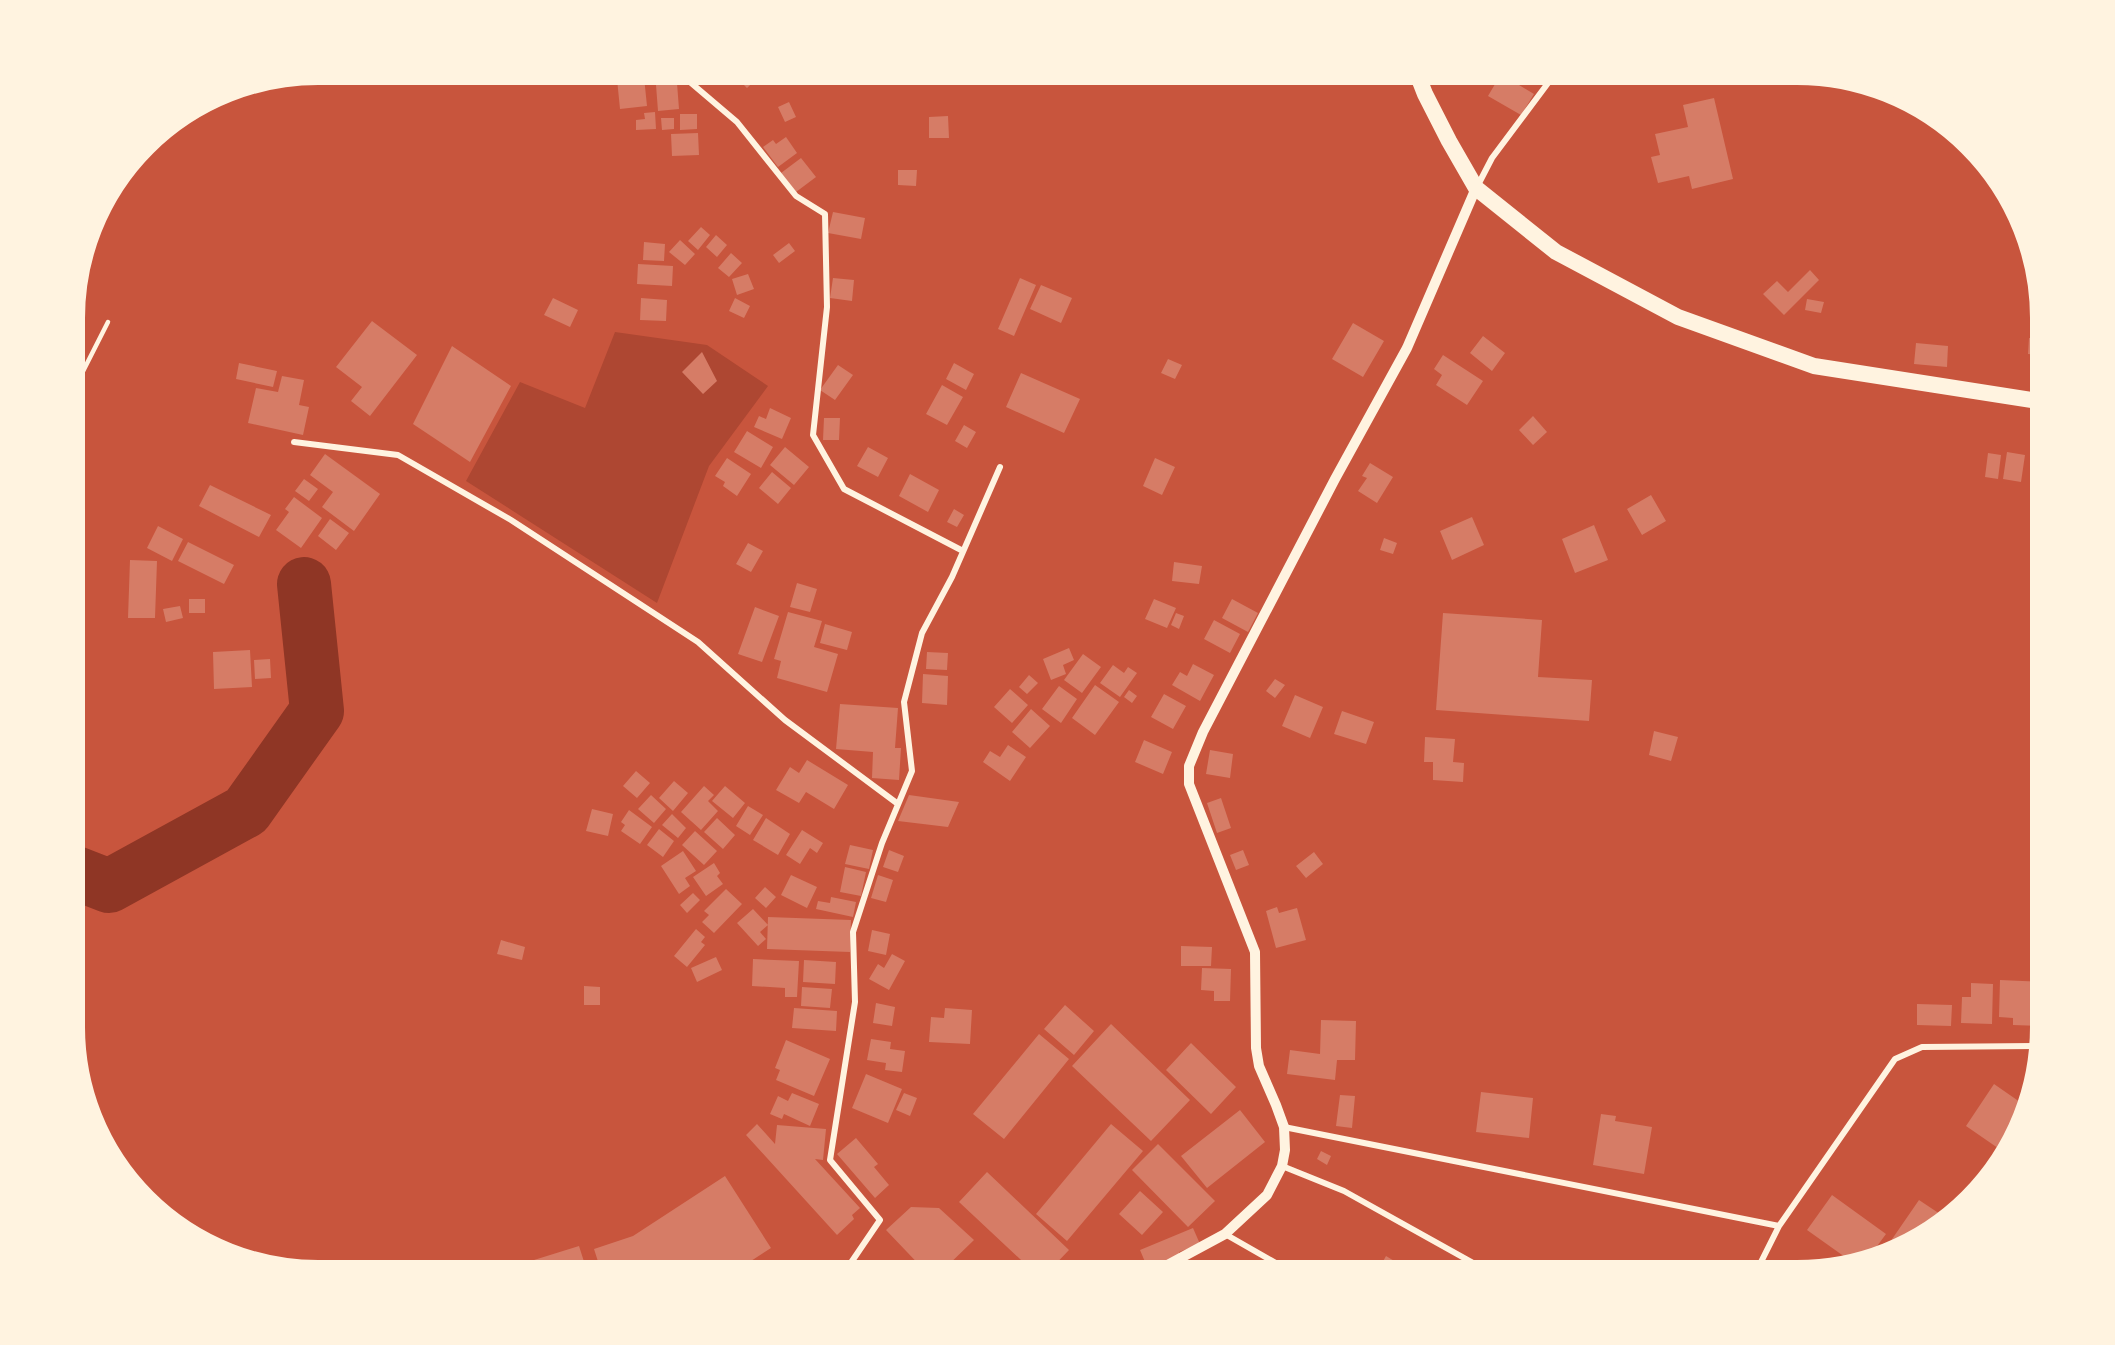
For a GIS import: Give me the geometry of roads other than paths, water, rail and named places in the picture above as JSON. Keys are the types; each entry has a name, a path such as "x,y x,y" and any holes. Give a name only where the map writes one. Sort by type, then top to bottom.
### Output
{"highway":[{"path":"1420,81 1449,141 1476,188 1556,252 1678,317 1814,366 2034,400"}],"street":[{"path":"690,81 737,122 796,196 825,214 826,307 813,435 844,489 963,551"},
{"path":"1170,1264 1225,1234 1267,1195 1282,1166 1285,1150 1284,1127 1259,1066 1255,1028 1255,952 1198,811 1189,784 1189,766 1203,732 1291,563 1407,348 1476,188 1492,159 1549,81"},
{"path":"294,442 398,455 511,520 698,642 785,720 898,804"},
{"path":"850,1264 880,1220 830,1160 855,1002 854,932 882,843 912,771 904,702 922,633 952,577 1000,467"},
{"path":"1760,1264 1779,1226 1895,1059 1922,1047 2033,1046"},
{"path":"1284,1127 1779,1226"},
{"path":"1282,1166 1344,1191 1475,1264"},
{"path":"1225,1234 1278,1264"}],"lane":[{"path":"81,375 108,322"}],"waterway":[{"path":"81,875 109,886 246,811 317,711 304,584"}]}
